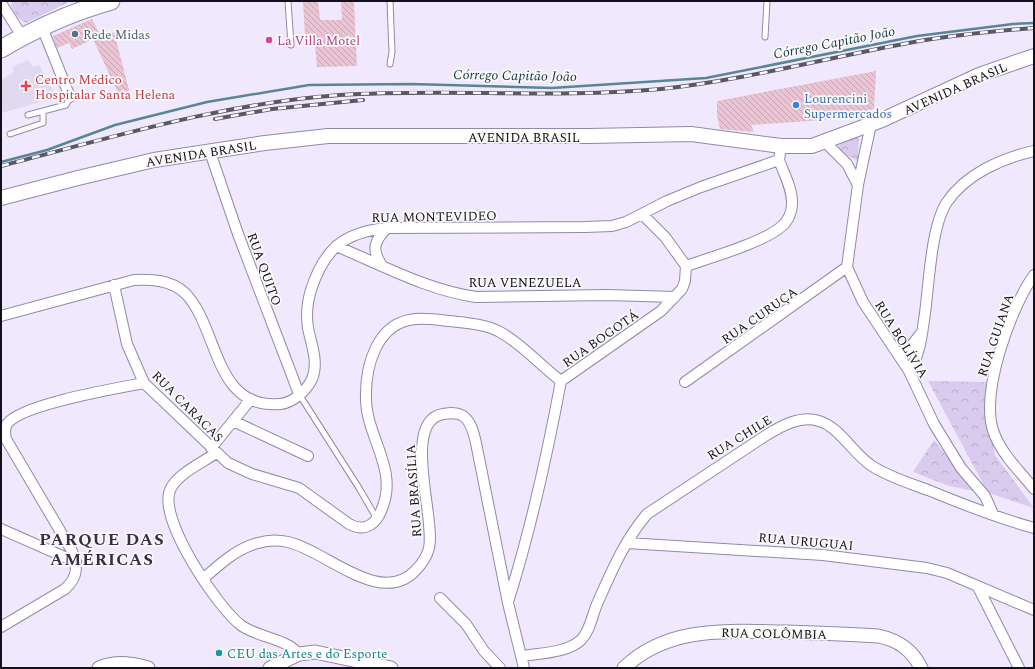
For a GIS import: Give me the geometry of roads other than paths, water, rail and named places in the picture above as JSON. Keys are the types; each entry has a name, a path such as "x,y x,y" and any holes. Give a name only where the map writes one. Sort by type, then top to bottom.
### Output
{"highway":[{"path":"1,49 22,36 77,11 104,2"}],"main road":[{"name":"AVENIDA BRASIL","path":"1,198 118,168 265,143 328,136 519,137 691,134 780,153 826,143 979,75 1034,56"}],"street":[{"path":"1,2 22,36"},
{"path":"42,27 70,97"},
{"path":"847,268 858,185 871,124"},
{"path":"826,143 847,164 858,185"},
{"path":"910,371 920,348 938,222 946,203 973,176 1013,156 1034,150"},
{"name":"RUA QUITO","path":"210,152 238,234 298,394"},
{"path":"642,214 665,237 686,266 740,247 775,232 783,226 789,218 792,203 792,194 780,153"},
{"name":"RUA MONTEVIDEO","path":"1,316 134,280 151,279 172,285 183,292 193,302 218,360 228,379 243,394 251,399 263,403 286,403 298,394 312,379 315,369 308,327 307,305 319,268 336,246 366,230 387,228 585,227 619,224 666,201 701,188 780,153"},
{"path":"380,264 374,255 375,245 380,235 387,228"},
{"name":"RUA VENEZUELA","path":"336,246 434,288 456,294 476,297 600,295 675,297"},
{"name":"RUA BOGOTÁ","path":"508,603 525,550 540,489 561,381 661,310 682,289 685,281 686,266"},
{"name":"RUA BOLÍVIA","path":"847,268 863,302 910,371 934,424 960,468 985,496 993,514"},
{"name":"RUA CURUÇA","path":"685,382 847,268"},
{"name":"RUA GUIANA","path":"1034,275 1026,286 1012,317 993,377 990,396 993,432 1002,449 1034,489"},
{"name":"RUA CARACAS","path":"114,285 127,344 144,383 214,450 240,470 299,488 354,527 364,528 377,519"},
{"path":"377,519 385,501 387,480 383,458 370,421 366,394 368,374 374,349 381,338 393,327 416,319 426,319 462,323 492,329 501,333 561,381"},
{"path":"898,354 911,346 922,332"},
{"path":"1,627 65,588 73,581 77,571 76,562 72,551 6,439 5,427 11,420 20,415 57,402 144,383"},
{"path":"251,399 233,421 214,450 178,479 170,489 168,495 171,519 179,539 203,579 230,616 242,626 253,632 286,644 294,648 299,654"},
{"name":"RUA BRASÍLIA","path":"203,579 221,563 241,549 259,543 279,541 300,546 336,565 366,578 394,584 405,579 415,572 421,564 429,547 422,446 424,429 430,418 439,414 451,412 459,414 465,417 476,443 508,603 524,668"},
{"name":"RUA CHILE","path":"522,656 560,650 581,640 589,627 618,558 638,524 657,506 771,432 783,425 798,420 812,419 826,424 861,457 888,474 1034,528"},
{"path":"233,421 308,456"},
{"path":"1,529 76,562"},
{"name":"RUA URUGUAI","path":"627,543 823,554 897,563 947,573 1034,610"},
{"path":"978,587 1019,668"},
{"path":"440,598 470,628 484,651 500,668"},
{"name":"RUA COLÔMBIA","path":"624,668 642,653 679,637 702,632 729,631 878,636 888,638 902,644 912,653 921,668"},
{"path":"270,668 299,654 307,652 326,653 391,668"},
{"path":"99,668 106,665 124,662 148,668"}],"lane":[{"path":"288,1 291,45"},
{"path":"390,1 392,52 390,64"},
{"path":"765,37 767,1"},
{"path":"28,115 66,105 70,97"},
{"path":"10,134 43,123 43,112"},
{"path":"298,394 359,488 377,519"}],"waterway":[{"name":"Córrego Capitão João","path":"1,162 47,150 115,125 207,102 309,85 411,84 552,88 706,78 917,36 1013,24 1034,23"}],"railway":[{"path":"1,166 127,133 212,113 297,99 380,93 581,93 661,89 725,80 929,40 1034,28"},
{"path":"215,119 272,109 363,100"}],"place":[{"name":"Rede Midas","path":"75,34"},
{"name":"La Villa Motel","path":"269,40"},
{"name":"Centro Médico Hospitalar Santa Helena","path":"26,86"},
{"name":"Lourencini Supermercados","path":"796,105"},
{"name":"CEU das Artes e do Esporte","path":"219,653"}],"district":[{"name":"PARQUE DAS AMÉRICAS","path":"102,549"}]}
